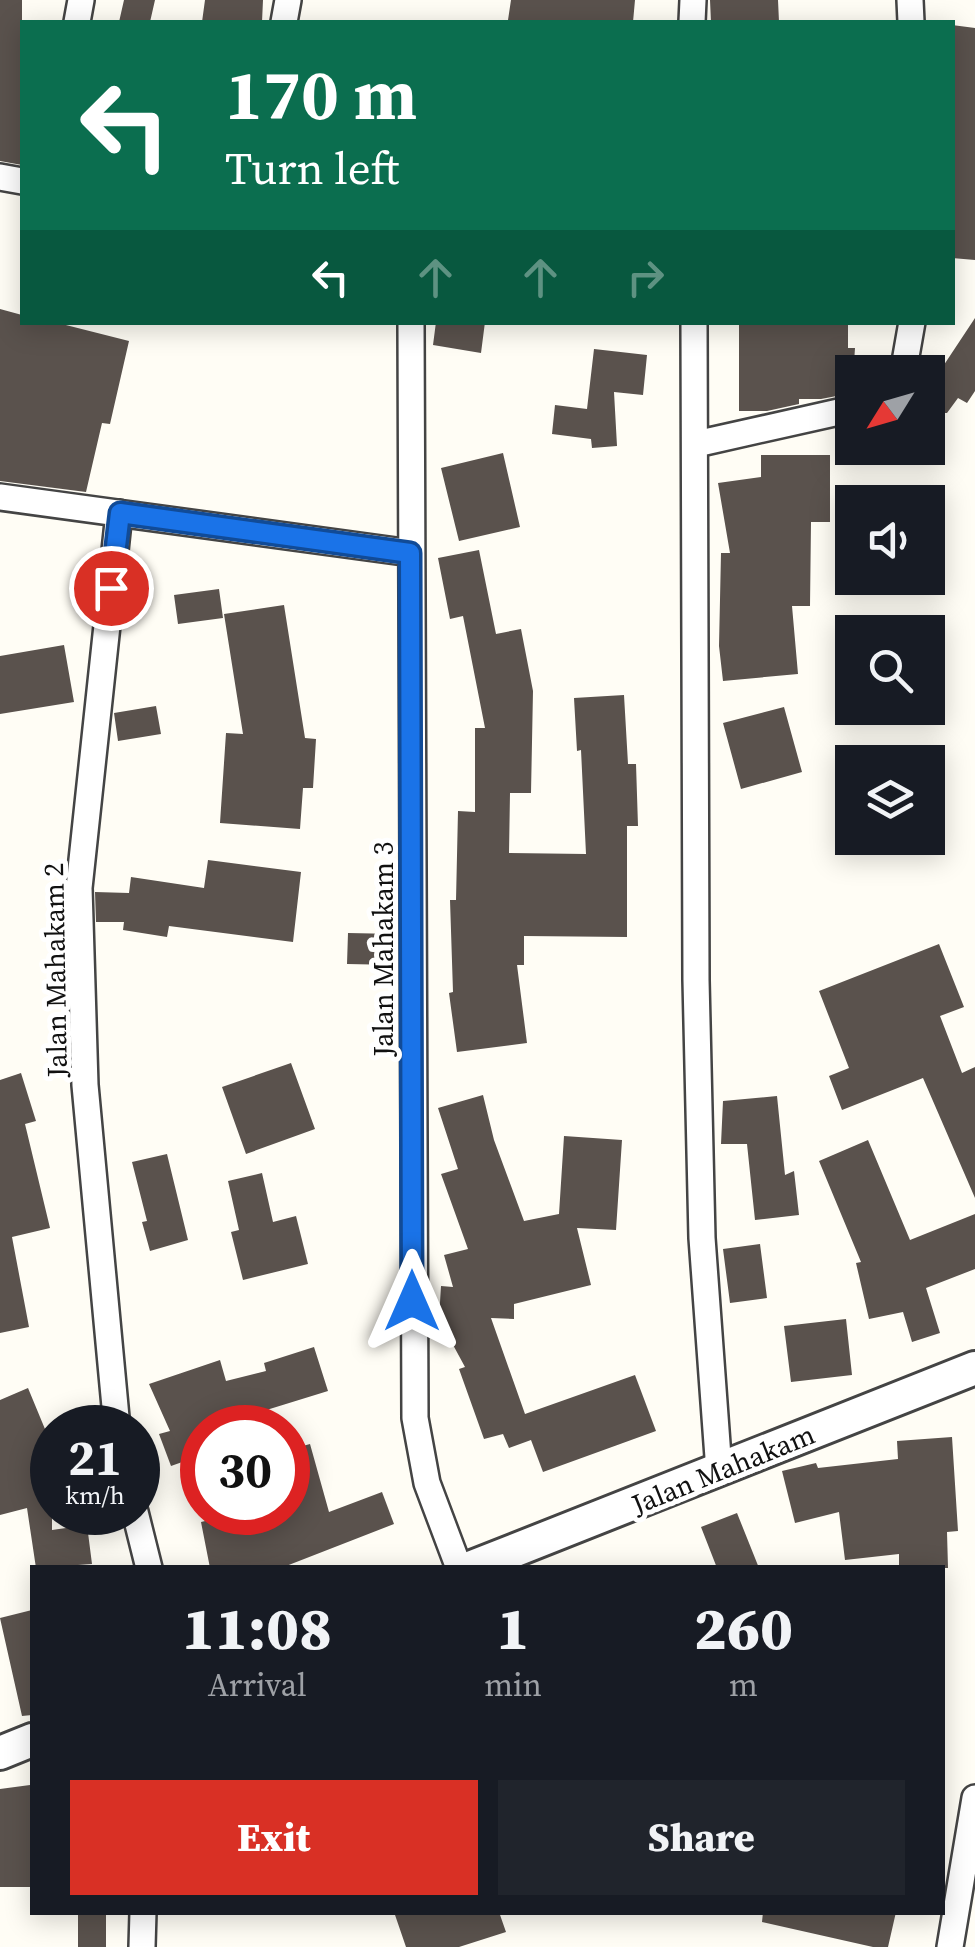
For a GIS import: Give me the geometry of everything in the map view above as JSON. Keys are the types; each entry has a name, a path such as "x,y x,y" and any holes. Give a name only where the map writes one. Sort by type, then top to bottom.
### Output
{"street":[{"name":"Jalan Mahakam 3","path":"411,325 415,1418 427,1483 458,1565"},
{"path":"694,325 696,980 702,1238 719,1471"},
{"path":"906,355 911,325"},
{"path":"696,444 835,413"},
{"path":"0,497 410,553"},
{"name":"Jalan Mahakam 2","path":"115,1405 86,1085 79,888 120,513"},
{"name":"Jalan Mahakam","path":"478,1565 975,1368"},
{"path":"141,1535 149,1565"},
{"path":"0,1753 30,1741"},
{"path":"950,1947 975,1798"},
{"path":"142,1947 143,1915"}],"building":[{"path":"0,0 22,0 20,165 0,161"},
{"path":"124,0 155,0 150,20 119,20"},
{"path":"205,0 263,0 262,20 202,20"},
{"path":"511,0 635,0 633,20 508,20"},
{"path":"710,0 778,0 779,20 711,20"},
{"path":"955,25 975,28 975,260 955,258"},
{"path":"0,309 20,314 20,325 66,325 129,341 110,424 102,423 86,492 0,481"},
{"path":"975,318 975,391 967,403 958,398 947,413 945,363"},
{"path":"436,325 485,325 481,353 433,345"},
{"path":"739,325 848,325 848,348 855,348 855,355 835,355 835,396 799,399 799,404 767,411 739,411"},
{"path":"594,349 647,355 643,395 614,392 617,446 592,448 591,439 552,434 555,405 587,409"},
{"path":"503,453 520,527 459,541 441,468"},
{"path":"761,455 830,455 830,522 811,522 810,606 792,606 798,674 723,681 719,646 721,553 730,553 718,483 761,477"},
{"path":"479,550 496,634 521,629 533,691 531,793 510,793 509,853 586,854 574,698 624,695 628,764 636,764 638,826 627,826 627,937 524,936 524,965 517,965 527,1043 457,1052 449,993 453,992 450,900 456,900 458,811 475,812 475,728 485,728 463,616 450,619 438,558"},
{"path":"219,589 223,618 178,624 174,595"},
{"path":"284,605 305,738 316,739 313,788 303,788 300,829 220,823 226,733 243,734 224,614"},
{"path":"64,645 74,702 0,714 0,656"},
{"path":"156,706 161,734 118,741 114,713"},
{"path":"784,707 802,772 741,789 723,723"},
{"path":"208,860 301,872 293,942 169,926 167,937 123,930 124,922 96,922 95,892 129,893 131,877 204,888"},
{"path":"348,933 397,934 396,965 347,964"},
{"path":"939,944 964,1007 940,1016 962,1073 975,1067 975,1198 923,1078 842,1110 829,1076 849,1068 819,991"},
{"path":"291,1063 315,1129 246,1154 222,1087"},
{"path":"21,1073 36,1121 25,1124 50,1228 12,1237 29,1327 0,1333 0,1080"},
{"path":"483,1095 494,1140 524,1221 559,1214 564,1136 622,1140 616,1230 577,1228 591,1285 514,1304 514,1319 491,1318 525,1414 635,1375 656,1431 543,1472 531,1440 509,1448 503,1434 484,1439 459,1369 465,1367 439,1319 441,1286 453,1287 444,1255 468,1249 441,1174 458,1169 438,1108"},
{"path":"777,1096 785,1175 794,1171 799,1215 755,1220 747,1144 721,1144 723,1101"},
{"path":"868,1140 910,1240 975,1214 975,1269 926,1288 940,1333 912,1342 903,1312 869,1319 856,1263 861,1262 819,1161"},
{"path":"167,1154 188,1240 150,1251 142,1222 147,1221 132,1162"},
{"path":"262,1173 273,1222 296,1216 308,1264 243,1280 231,1232 239,1230 228,1181"},
{"path":"760,1244 767,1298 730,1303 723,1249"},
{"path":"846,1319 852,1375 791,1382 784,1326"},
{"path":"314,1347 328,1391 283,1405 180,1405 180,1463 171,1466 160,1437 170,1431 149,1384 220,1360 226,1381 266,1371 264,1363"},
{"path":"28,1388 35,1405 30,1405 30,1528 27,1508 0,1515 0,1400"},
{"path":"952,1437 958,1531 947,1532 948,1568 899,1565 899,1554 845,1560 839,1512 795,1523 782,1471 816,1463 818,1468 898,1459 897,1441"},
{"path":"310,1444 329,1512 382,1492 394,1524 289,1565 209,1565 204,1535 310,1535"},
{"path":"737,1513 758,1565 716,1565 701,1527"},
{"path":"31,1535 88,1535 92,1564 36,1565"},
{"path":"30,1610 30,1715 22,1716 0,1618"},
{"path":"30,1785 30,1887 0,1887 0,1789"},
{"path":"78,1915 106,1915 106,1947 78,1947"},
{"path":"395,1915 500,1915 506,1932 459,1947 406,1947"},
{"path":"763,1915 895,1915 888,1947 762,1922"}],"route":[{"path":"111,588 120,513 410,553 412,1301"}]}
